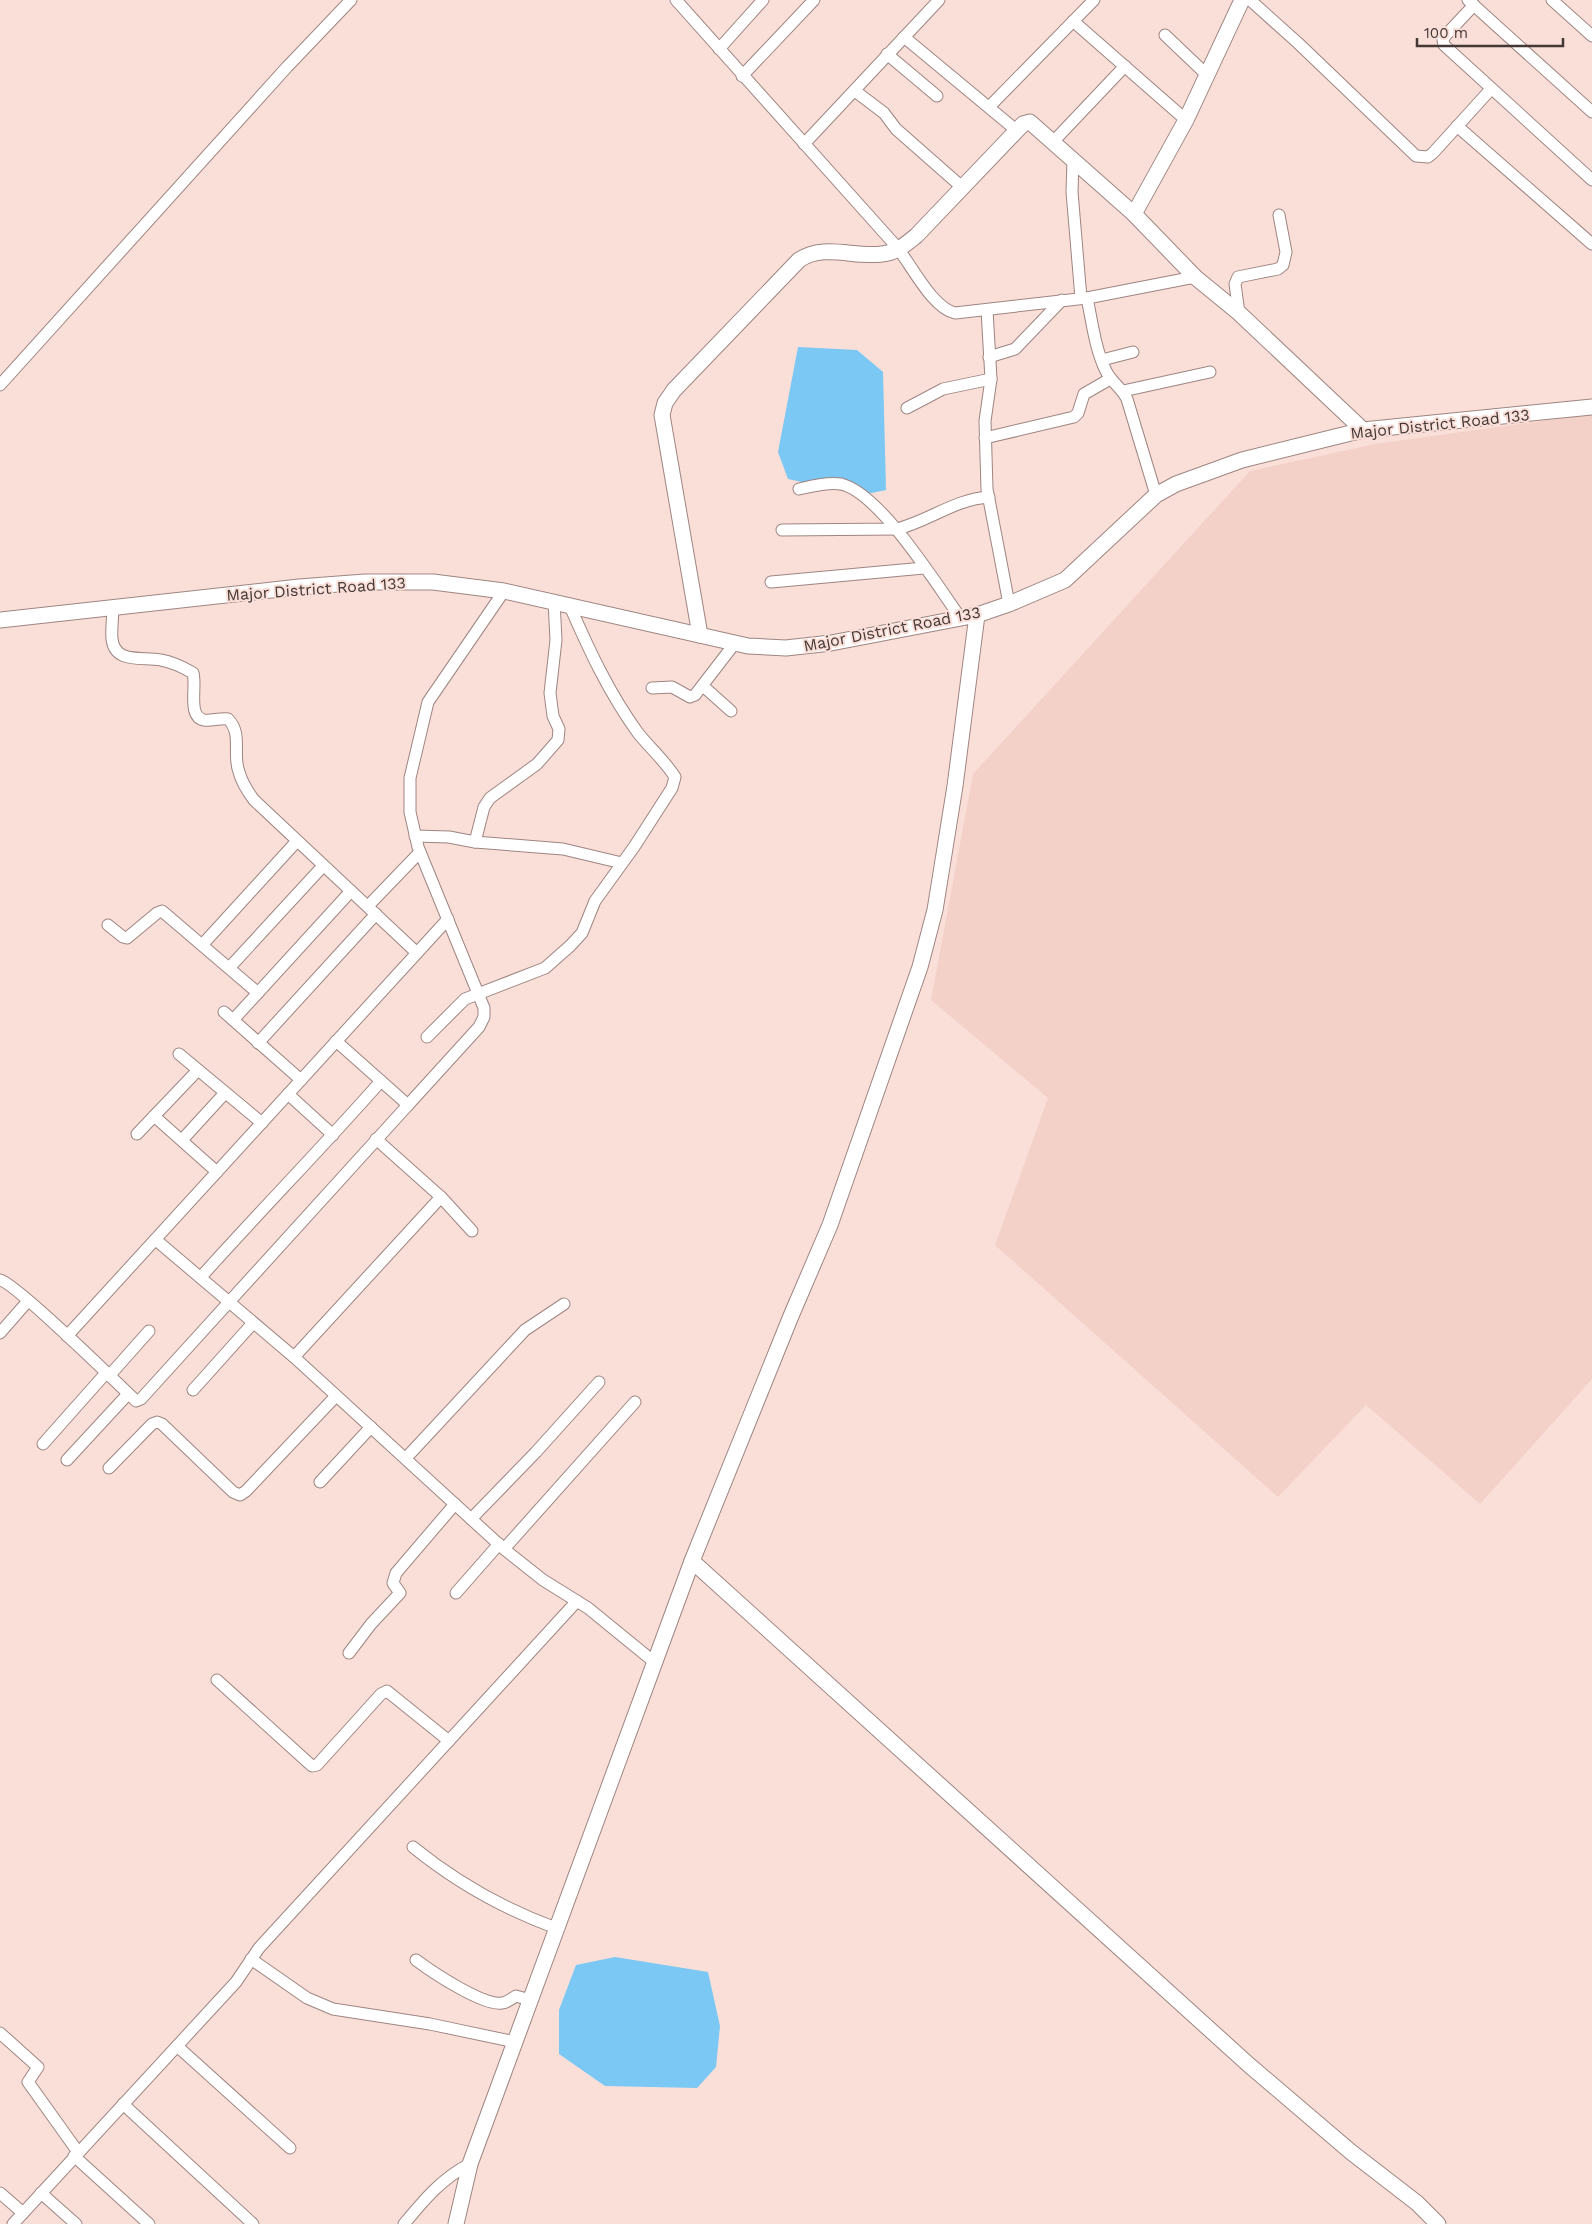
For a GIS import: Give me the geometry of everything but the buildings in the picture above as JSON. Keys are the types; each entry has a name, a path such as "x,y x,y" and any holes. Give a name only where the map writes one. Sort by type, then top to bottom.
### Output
{"street":[{"path":"0,385 287,67 351,0"},
{"path":"719,49 763,0"},
{"path":"742,76 814,0"},
{"path":"804,144 855,92 887,54 939,0"},
{"path":"989,107 1094,0"},
{"path":"1134,214 1186,120 1242,0"},
{"path":"1250,0 1298,42 1416,156 1428,157 1491,89"},
{"path":"1552,0 1592,36"},
{"path":"682,2 742,76 898,249 932,295 948,312 987,310 1084,298 1195,278"},
{"path":"1592,112 1471,3 1443,40 1444,45 1449,50 1592,180"},
{"path":"1073,21 1186,120"},
{"path":"1165,36 1207,76"},
{"path":"904,38 1016,130"},
{"path":"887,54 937,96"},
{"path":"1052,143 1124,66"},
{"path":"855,92 884,113 896,129 963,188"},
{"path":"700,635 662,415 665,404 674,390 786,271 808,254 823,251 862,255 884,254 898,249 916,236 1023,124 1030,122 1134,214 1195,278 1239,313 1363,430"},
{"path":"1457,126 1592,244"},
{"path":"1072,160 1072,192 1084,298 1102,360 1110,379 1123,391 1156,495"},
{"path":"1239,313 1235,284 1238,277 1278,269 1286,258 1280,215"},
{"path":"989,357 1015,349 1062,300"},
{"path":"987,310 991,379 985,438 989,498 1009,604"},
{"path":"1102,360 1133,352"},
{"path":"1123,391 1210,372"},
{"path":"907,408 943,389 991,379"},
{"path":"985,438 1074,417 1078,413 1084,394 1110,379"},
{"name":"Major District Road 133","path":"0,620 299,586 365,582 433,582 504,591 735,643 760,647 811,646 977,615 1009,604 1065,580 1156,495 1176,484 1242,460 1363,430 1592,407"},
{"path":"799,489 815,485 840,484 862,495 897,529 960,617"},
{"path":"782,530 897,529 912,525 959,503 976,498 989,498"},
{"path":"771,582 924,568"},
{"path":"0,1280 8,1283 136,1401 141,1399 479,1027 484,1017 484,1008 415,836 410,812 410,778 422,719 428,702 504,591"},
{"path":"475,842 484,807 490,798 536,764 558,740 559,729 553,716 550,693 562,603"},
{"path":"427,1037 458,1004 478,993 523,978 545,968 570,946 582,933 595,901 672,788 675,777 670,768 639,734 618,702 562,603"},
{"path":"113,607 112,640 115,648 129,658 159,659 183,667 193,673 196,682 193,705 198,717 204,720 228,719 235,726 238,771 254,800 417,953"},
{"path":"456,2224 470,2164 654,1661 692,1561 791,1316 830,1225 920,967 935,910 954,796 977,615"},
{"path":"652,688 672,687 690,697 695,695 735,643"},
{"path":"703,686 732,711"},
{"path":"415,836 449,837 475,842 563,849 622,863"},
{"path":"203,944 297,841"},
{"path":"258,1043 420,852"},
{"path":"230,967 323,866"},
{"path":"233,1020 351,891"},
{"path":"108,925 123,938 127,938 162,911 230,967 258,993"},
{"path":"67,1336 448,919"},
{"path":"224,1012 300,1080"},
{"path":"336,1042 408,1105"},
{"path":"179,1054 262,1123"},
{"path":"137,1134 198,1070"},
{"path":"201,1277 381,1081"},
{"path":"182,1140 225,1092"},
{"path":"288,1094 333,1135"},
{"path":"154,1116 217,1172"},
{"path":"376,1139 441,1197 472,1231"},
{"path":"294,1358 441,1197"},
{"path":"156,1240 294,1358 502,1546 543,1580 577,1600 654,1661"},
{"path":"0,1333 28,1301"},
{"path":"406,1458 525,1330 564,1304"},
{"path":"193,1390 253,1323"},
{"path":"43,1444 149,1330"},
{"path":"471,1519 536,1452 599,1382"},
{"path":"67,1460 128,1394"},
{"path":"108,1468 152,1424 157,1422 162,1424 233,1492 240,1495 246,1491 336,1396"},
{"path":"456,1593 635,1402"},
{"path":"320,1482 371,1427"},
{"path":"349,1653 400,1593 393,1583 396,1573 455,1504"},
{"path":"692,1561 1249,2065 1351,2152 1417,2203 1438,2224"},
{"path":"13,2224 236,1982 259,1948 577,1600"},
{"path":"217,1680 312,1766 317,1765 381,1694 387,1691 449,1741"},
{"path":"413,1847 450,1874 509,1910 556,1928"},
{"path":"251,1959 307,1998 333,2009 430,2024 515,2042"},
{"path":"416,1960 461,1990 495,2002 504,2003 516,1996 530,2000"},
{"path":"0,2033 38,2067 28,2082 76,2154 149,2224"},
{"path":"177,2046 290,2148"},
{"path":"123,2104 253,2224"},
{"path":"404,2224 435,2187 449,2176 470,2164"},
{"path":"0,2192 23,2213"},
{"path":"42,2193 76,2224"}],"shaded area":[{"path":"1592,414 1592,1379 1480,1504 1366,1405 1278,1497 995,1245 1048,1098 931,1000 973,774 1250,471 1375,444"}],"water":[{"path":"798,347 857,350 883,372 886,490 862,495 788,479 778,452"},
{"path":"615,1957 708,1972 720,2026 716,2067 697,2088 605,2086 559,2054 559,2010 576,1965"}]}
